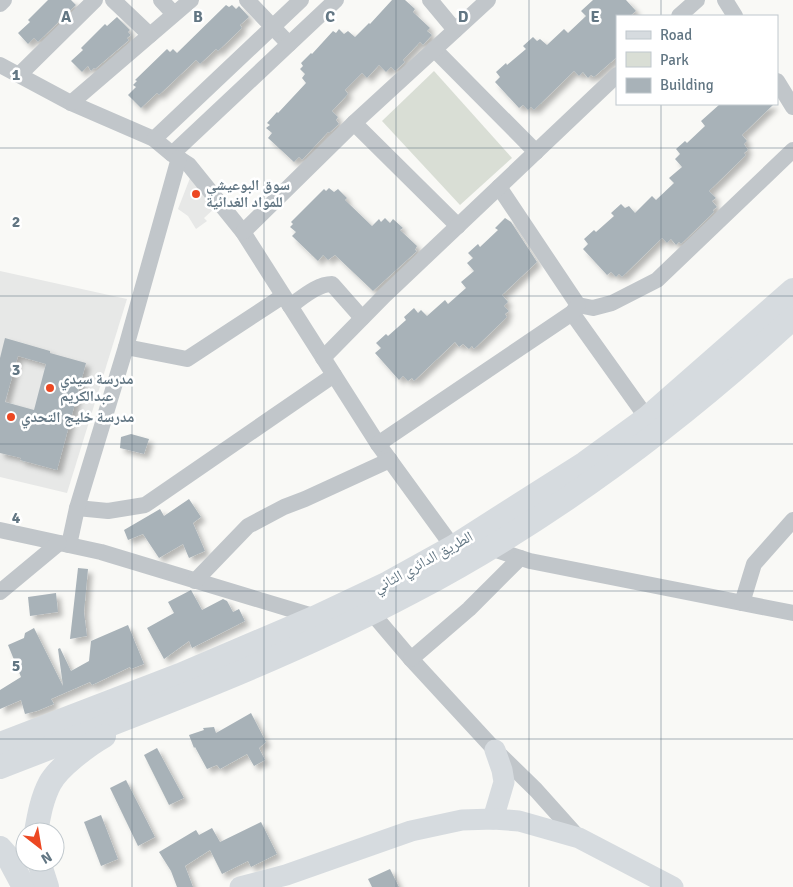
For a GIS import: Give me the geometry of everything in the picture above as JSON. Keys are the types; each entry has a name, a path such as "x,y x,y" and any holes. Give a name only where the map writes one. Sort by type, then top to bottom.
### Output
{"highway":[{"name":"الطريق الدائري الثاني","path":"0,744 180,675 316,617 388,583 454,547 585,463 647,418 793,290"},
{"name":"الطريق الدائري الثاني","path":"0,768 241,672 372,613 421,588 547,512 649,440 704,396 793,318"},
{"path":"38,822 40,808 51,781 73,758 99,739 153,707"},
{"path":"0,735 48,725"},
{"path":"0,848 8,856 24,887"},
{"path":"42,872 47,887"}],"main road":[{"path":"494,818 504,782 495,750"},
{"path":"240,887 286,875 411,831 462,820 494,818 519,821 579,838 673,887"},
{"path":"264,887 286,875"}],"street":[{"path":"0,4 4,0"},
{"path":"19,75 95,0"},
{"path":"113,0 150,35"},
{"path":"161,0 174,14"},
{"path":"71,103 191,0"},
{"path":"247,0 289,44"},
{"path":"154,139 301,0"},
{"path":"0,592 64,544 78,508 126,347 175,156 336,0"},
{"path":"430,0 456,30"},
{"path":"242,232 354,123 488,0"},
{"path":"680,15 696,0"},
{"path":"725,0 734,15"},
{"path":"434,49 536,152"},
{"path":"0,65 71,103 154,139 189,165 242,232 378,444 454,547"},
{"path":"323,358 362,318 616,77"},
{"path":"778,83 793,107"},
{"path":"354,123 458,226"},
{"path":"378,444 575,309 594,308 612,303 656,280 793,150"},
{"path":"499,187 575,309 647,418"},
{"path":"126,347 187,359 286,301 326,284 332,284 362,318"},
{"path":"78,508 108,511 144,505 334,375"},
{"path":"195,580 248,526 284,506 390,460"},
{"path":"742,604 754,564 793,520"},
{"path":"0,530 101,552 316,617"},
{"path":"490,548 520,558 793,613"},
{"path":"411,659 469,609 520,558"},
{"path":"372,613 411,659 579,838"}],"shaded area":[{"name":"سوق البوعيشي للمواد الغدائية","path":"190,178 218,205 204,218 207,221 196,229 188,216 178,209"},
{"name":"مدرسة سيدي عبدالكريم","path":"0,271 127,299 67,493 0,477"}],"green space":[{"path":"434,71 512,158 460,205 382,121"}],"building":[{"path":"48,0 71,0 76,5 38,42 34,38 28,44 18,33"},
{"path":"392,0 405,0 415,9 413,12 430,28 427,31 432,35 423,45 420,42 403,60 405,62 395,71 391,67 386,72 379,65 367,78 362,73 345,90 348,94 332,111 338,117 336,120 339,124 328,132 302,160 299,157 294,162 268,138 272,133 266,128 270,125 267,123 306,83 302,78 305,74 300,69 303,66 301,63 333,31 336,33 339,29 344,34 348,31 355,37"},
{"path":"593,0 626,0 636,11 631,15 616,15 616,58 594,77 591,75 588,78 583,72 579,76 574,71 534,110 531,107 528,110 523,105 519,108 495,82 500,77 496,72 526,49 523,46 533,37 537,41 540,39 547,45 564,29 568,33 586,16 581,11"},
{"path":"226,5 229,7 232,5 236,9 239,6 249,17 240,25 242,28 218,51 216,49 200,64 196,60 159,95 157,93 141,108 128,95 136,87 133,85 137,81 135,80 167,49 170,52 173,49 177,53"},
{"path":"117,17 130,30 128,32 131,35 127,38 129,40 95,69 91,71 88,66 82,72 71,61 105,24 107,26"},
{"path":"719,105 773,105 742,135 747,141 744,144 748,150 744,153 746,155 709,191 716,198 712,201 717,207 713,210 714,212 681,244 679,242 676,245 671,239 667,243 662,238 622,277 619,274 616,277 611,272 607,275 583,249 588,244 584,239 594,230 596,232 614,216 611,213 621,204 625,208 629,206 635,213 652,196 656,200 674,183 669,178 682,167 675,159 680,154 676,149 685,141 687,143 705,126 701,121"},
{"path":"329,188 334,192 338,189 347,198 345,200 372,226 379,219 381,222 385,218 390,223 393,219 403,228 400,230 417,246 415,250 417,251 373,291 335,255 328,260 323,255 318,261 292,236 296,232 290,227 293,224 291,222 324,189 326,191"},
{"path":"505,218 511,222 537,262 502,295 508,302 504,306 509,311 505,314 507,317 474,349 472,346 469,349 463,344 459,347 455,342 414,381 412,378 408,381 403,376 399,380 375,353 381,348 376,343 386,334 388,336 406,320 404,317 414,308 418,313 421,310 427,316 445,300 448,304 466,288 461,282 474,271 467,263 473,258 468,253 478,244 480,247 498,230 495,228"},
{"path":"5,338 86,363 57,470 0,453 0,358","holes":["18,356 46,364 34,410 5,402"]},
{"path":"131,434 149,439 144,454 120,448 121,437"},
{"path":"189,499 201,517 193,523 205,551 189,558 183,544 159,558 143,534 128,540 124,530 160,509 164,516"},
{"path":"78,568 88,569 84,612 87,636 70,639"},
{"path":"191,590 202,610 223,599 227,601 233,612 239,609 245,621 192,648 189,641 164,659 147,628 174,613 168,602"},
{"path":"56,593 58,612 30,616 28,597"},
{"path":"128,625 144,664 131,669 130,667 92,685 90,682 51,699 54,704 37,711 25,714 21,700 0,709 0,690 21,677 8,645 24,638 25,633 34,628 63,686 58,649 60,648 71,671 89,661 91,641"},
{"path":"251,713 266,742 259,748 265,760 254,766 247,754 220,769 217,765 207,769 194,748 189,735 204,730 203,728 214,727 216,733"},
{"path":"157,748 184,798 169,805 144,755"},
{"path":"126,780 155,837 138,846 110,788"},
{"path":"101,815 118,859 101,866 84,822"},
{"path":"261,822 277,854 251,867 248,861 222,874 210,850 185,866 193,887 177,887 171,871 159,852 196,830 199,835 212,828 220,842"},
{"path":"390,869 399,887 372,887 368,879"}],"place":[{"name":"سوق البوعيشي للمواد الغدائية","path":"196,194"},
{"name":"مدرسة سيدي عبدالكريم","path":"50,388"},
{"name":"مدرسة خليج التحدي","path":"11,417"}]}
